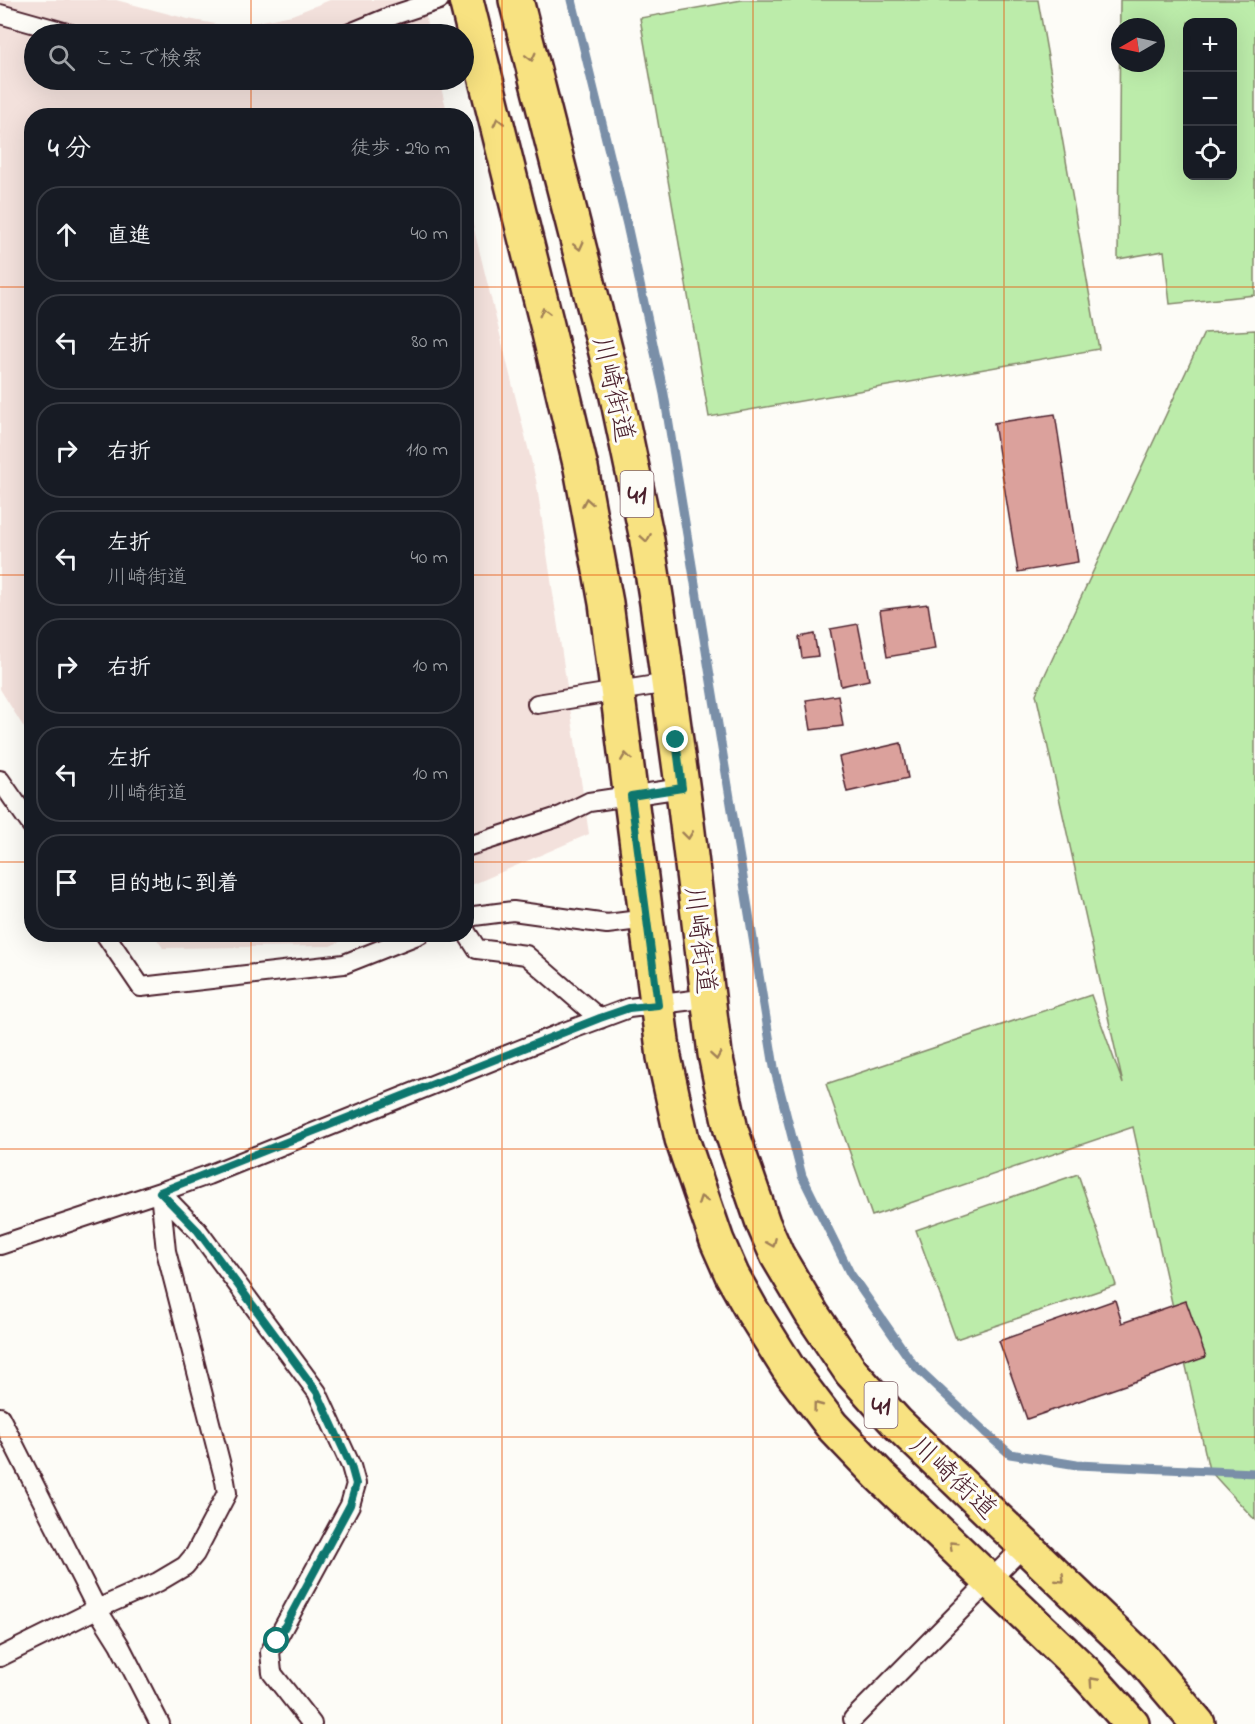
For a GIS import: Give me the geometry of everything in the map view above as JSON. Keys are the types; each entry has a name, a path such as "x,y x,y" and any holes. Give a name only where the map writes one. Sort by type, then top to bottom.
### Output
{"main road":[{"name":"川崎街道","path":"466,0 472,24"},
{"name":"川崎街道","path":"516,0 616,392 646,534 682,788 715,1054 730,1130 752,1193 777,1255 812,1314 851,1372 897,1423 1142,1658 1198,1724"},
{"name":"川崎街道","path":"474,32 581,468 606,603 664,1057 682,1139 717,1241 732,1275 788,1368 832,1426 880,1476 1086,1672 1132,1724"}],"lane":[{"path":"372,24 439,0"},
{"path":"0,14 36,24"},
{"path":"537,704 668,683"},
{"path":"0,780 24,814"},
{"path":"474,844 561,816 590,802 682,788"},
{"path":"474,916 513,911 607,924 647,919"},
{"path":"110,942 141,987 344,964 400,942"},
{"path":"472,942 477,949 526,955 600,1018"},
{"path":"0,1245 160,1192 600,1018 629,1008 709,998"},
{"path":"0,1657 158,1582 185,1566 195,1554 227,1492 166,1251 160,1192"},
{"path":"160,1192 198,1231 317,1392 351,1466 356,1484 350,1505 270,1652 272,1673 312,1724"},
{"path":"0,1417 97,1609 160,1724"},
{"path":"853,1719 1025,1545"}],"shaded area":[{"path":"0,0 116,0 216,24 24,24 24,90 442,90 446,108 24,108 24,728 0,689"},
{"path":"330,0 422,0 427,24 247,24 292,15"},
{"path":"474,229 536,480 589,834 474,884"},
{"path":"159,942 339,942 330,946 163,948"}],"green space":[{"path":"742,0 1038,0 1099,349 709,417 640,18"},
{"path":"1120,0 1255,0 1255,295 1170,304 1164,251 1118,259 1119,72 1165,72 1165,18 1120,18"},
{"path":"1255,330 1255,1520 1209,1470 1133,1127 872,1216 826,1084 1091,995 1123,1084 1036,694 1204,333"},
{"path":"1078,1174 1116,1285 956,1339 916,1230"}],"building":[{"path":"1055,414 1078,562 1018,572 994,423"},
{"path":"928,604 935,649 887,657 880,610"},
{"path":"858,624 869,680 841,686 830,629"},
{"path":"814,634 818,656 802,658 799,637"},
{"path":"838,695 843,726 811,730 806,700"},
{"path":"901,743 908,778 847,792 839,757"},
{"path":"1115,1300 1122,1323 1186,1301 1206,1357 1027,1419 999,1341"}],"waterway":[{"path":"572,0 627,225 664,394 774,1067 802,1176 850,1273 913,1364 1010,1454 1077,1465 1255,1473"}],"route":[{"path":"277,1641 350,1505 356,1484 351,1466 317,1392 198,1231 160,1192 208,1175 600,1018 629,1008 658,1005 631,796 682,788 676,740"}]}
